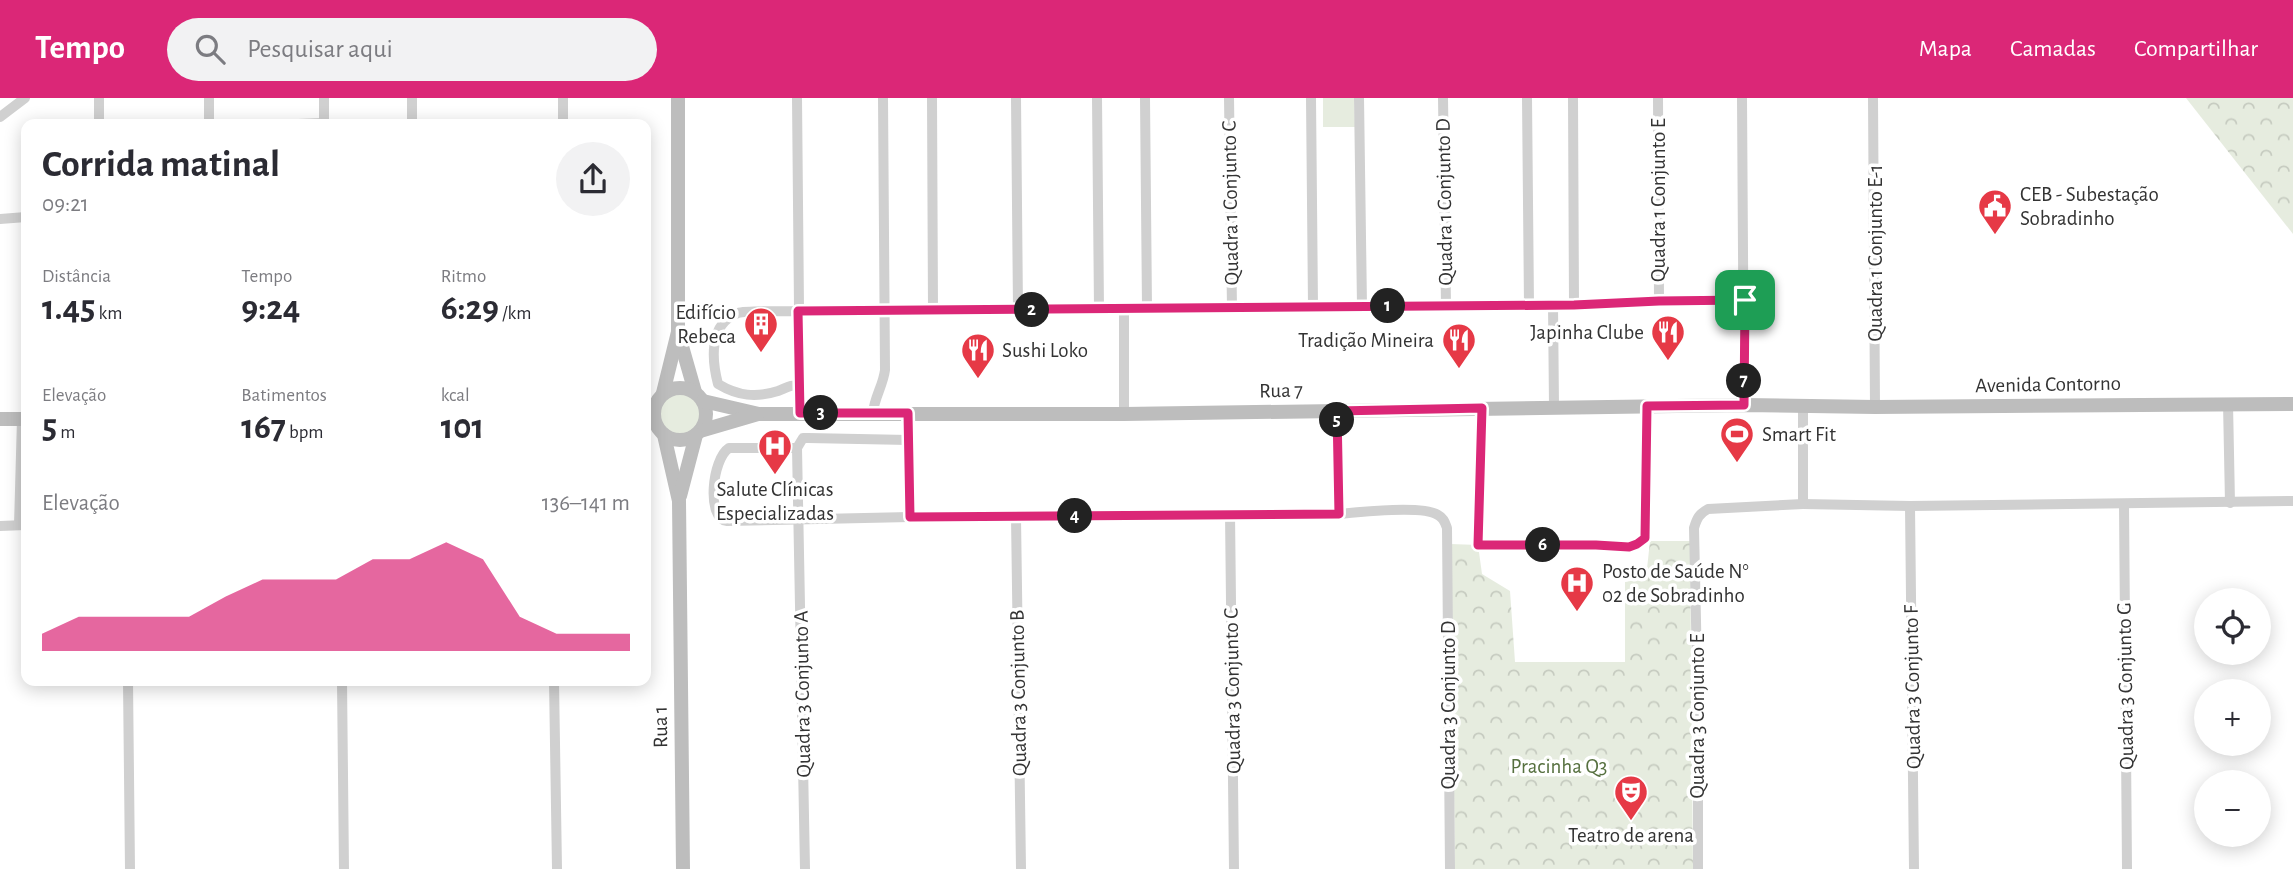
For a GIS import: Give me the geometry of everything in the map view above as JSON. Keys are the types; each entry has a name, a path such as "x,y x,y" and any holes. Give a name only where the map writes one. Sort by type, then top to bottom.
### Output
{"main road":[{"path":"678,98 678,332 706,416 698,433 679,501"},
{"path":"678,332 655,399 653,415 679,501"},
{"path":"655,399 679,387 699,397"},
{"name":"Rua 7","path":"699,397 759,414"},
{"name":"Avenida Contorno","path":"1802,406 2293,404"},
{"name":"Rua 7","path":"698,433 759,414 1124,414 1802,406"},
{"path":"0,419 21,419"},
{"path":"656,431 680,441 698,433"},
{"name":"Rua 1","path":"679,501 683,869"}],"street":[{"path":"0,117 25,98"},
{"path":"99,98 99,119"},
{"path":"209,98 209,119"},
{"path":"324,98 324,119"},
{"path":"412,98 412,119"},
{"path":"562,119 563,98"},
{"path":"797,98 800,413"},
{"path":"873,413 885,370 883,98"},
{"path":"932,98 933,311"},
{"path":"1016,98 1018,310"},
{"path":"1097,98 1099,309"},
{"path":"1145,98 1147,308"},
{"name":"Quadra 1 Conjunto C","path":"1229,98 1231,308"},
{"path":"1311,98 1313,306"},
{"path":"1359,98 1362,306"},
{"name":"Quadra 1 Conjunto D","path":"1443,98 1446,305"},
{"path":"1527,98 1529,305"},
{"path":"1573,98 1574,305"},
{"name":"Quadra 1 Conjunto E","path":"1658,98 1659,301"},
{"path":"1742,98 1744,405"},
{"name":"Quadra 1 Conjunto E-1","path":"1873,98 1875,407"},
{"path":"0,219 21,217"},
{"path":"800,386 792,385 763,395 734,394 718,384 712,361 715,336 726,321 738,313 1574,305 1745,300"},
{"path":"1553,305 1554,407"},
{"path":"1124,310 1124,414"},
{"path":"2228,404 2230,503"},
{"path":"1482,408 1478,545 1629,547 1645,538 1647,406"},
{"path":"1802,406 1802,503 1910,506 2293,501"},
{"path":"909,440 803,438 797,449 729,447 718,459 714,485 715,511 721,521 1230,513 1339,514 1337,411"},
{"path":"908,413 910,517"},
{"name":"Quadra 3 Conjunto A","path":"797,449 805,869"},
{"name":"Quadra 3 Conjunto E","path":"1698,869 1696,519 1708,509 1802,503"},
{"name":"Quadra 3 Conjunto G","path":"2124,504 2127,869"},
{"name":"Quadra 3 Conjunto F","path":"1910,506 1914,869"},
{"name":"Quadra 3 Conjunto D","path":"1339,514 1429,511 1445,521 1450,869"},
{"name":"Quadra 3 Conjunto C","path":"1230,513 1234,869"},
{"name":"Quadra 3 Conjunto B","path":"1016,517 1021,869"},
{"path":"0,526 21,525"},
{"path":"128,686 130,869"},
{"path":"342,686 344,869"},
{"path":"554,686 557,869"}],"green space":[{"path":"1323,98 1354,98 1355,127 1323,127"},
{"path":"2186,98 2293,98 2293,234"},
{"path":"680,392 696,398 702,414 696,430 680,436 664,430 658,414 664,398"},
{"name":"Pracinha Q3","path":"1650,541 1690,541 1693,869 1455,869 1451,544 1478,545 1482,574 1510,591 1515,662 1625,662 1625,582 1646,578"}],"place":[{"name":"CEB - Subestação Sobradinho","path":"1995,236"},
{"name":"Edifício Rebeca","path":"761,354"},
{"name":"Japinha Clube","path":"1668,362"},
{"name":"Tradição Mineira","path":"1459,370"},
{"name":"Sushi Loko","path":"978,380"},
{"name":"Smart Fit","path":"1737,464"},
{"name":"Salute Clínicas Especializadas","path":"775,476"},
{"name":"Posto de Saúde N° 02 de Sobradinho","path":"1577,613"},
{"name":"Teatro de arena","path":"1631,822"}],"route":[{"path":"1745,300 1744,405 1647,406 1645,538 1629,547 1478,545 1482,408 1337,411 1339,514 1016,517 910,517 908,413 800,413 798,311 1574,305 1745,300"}]}
